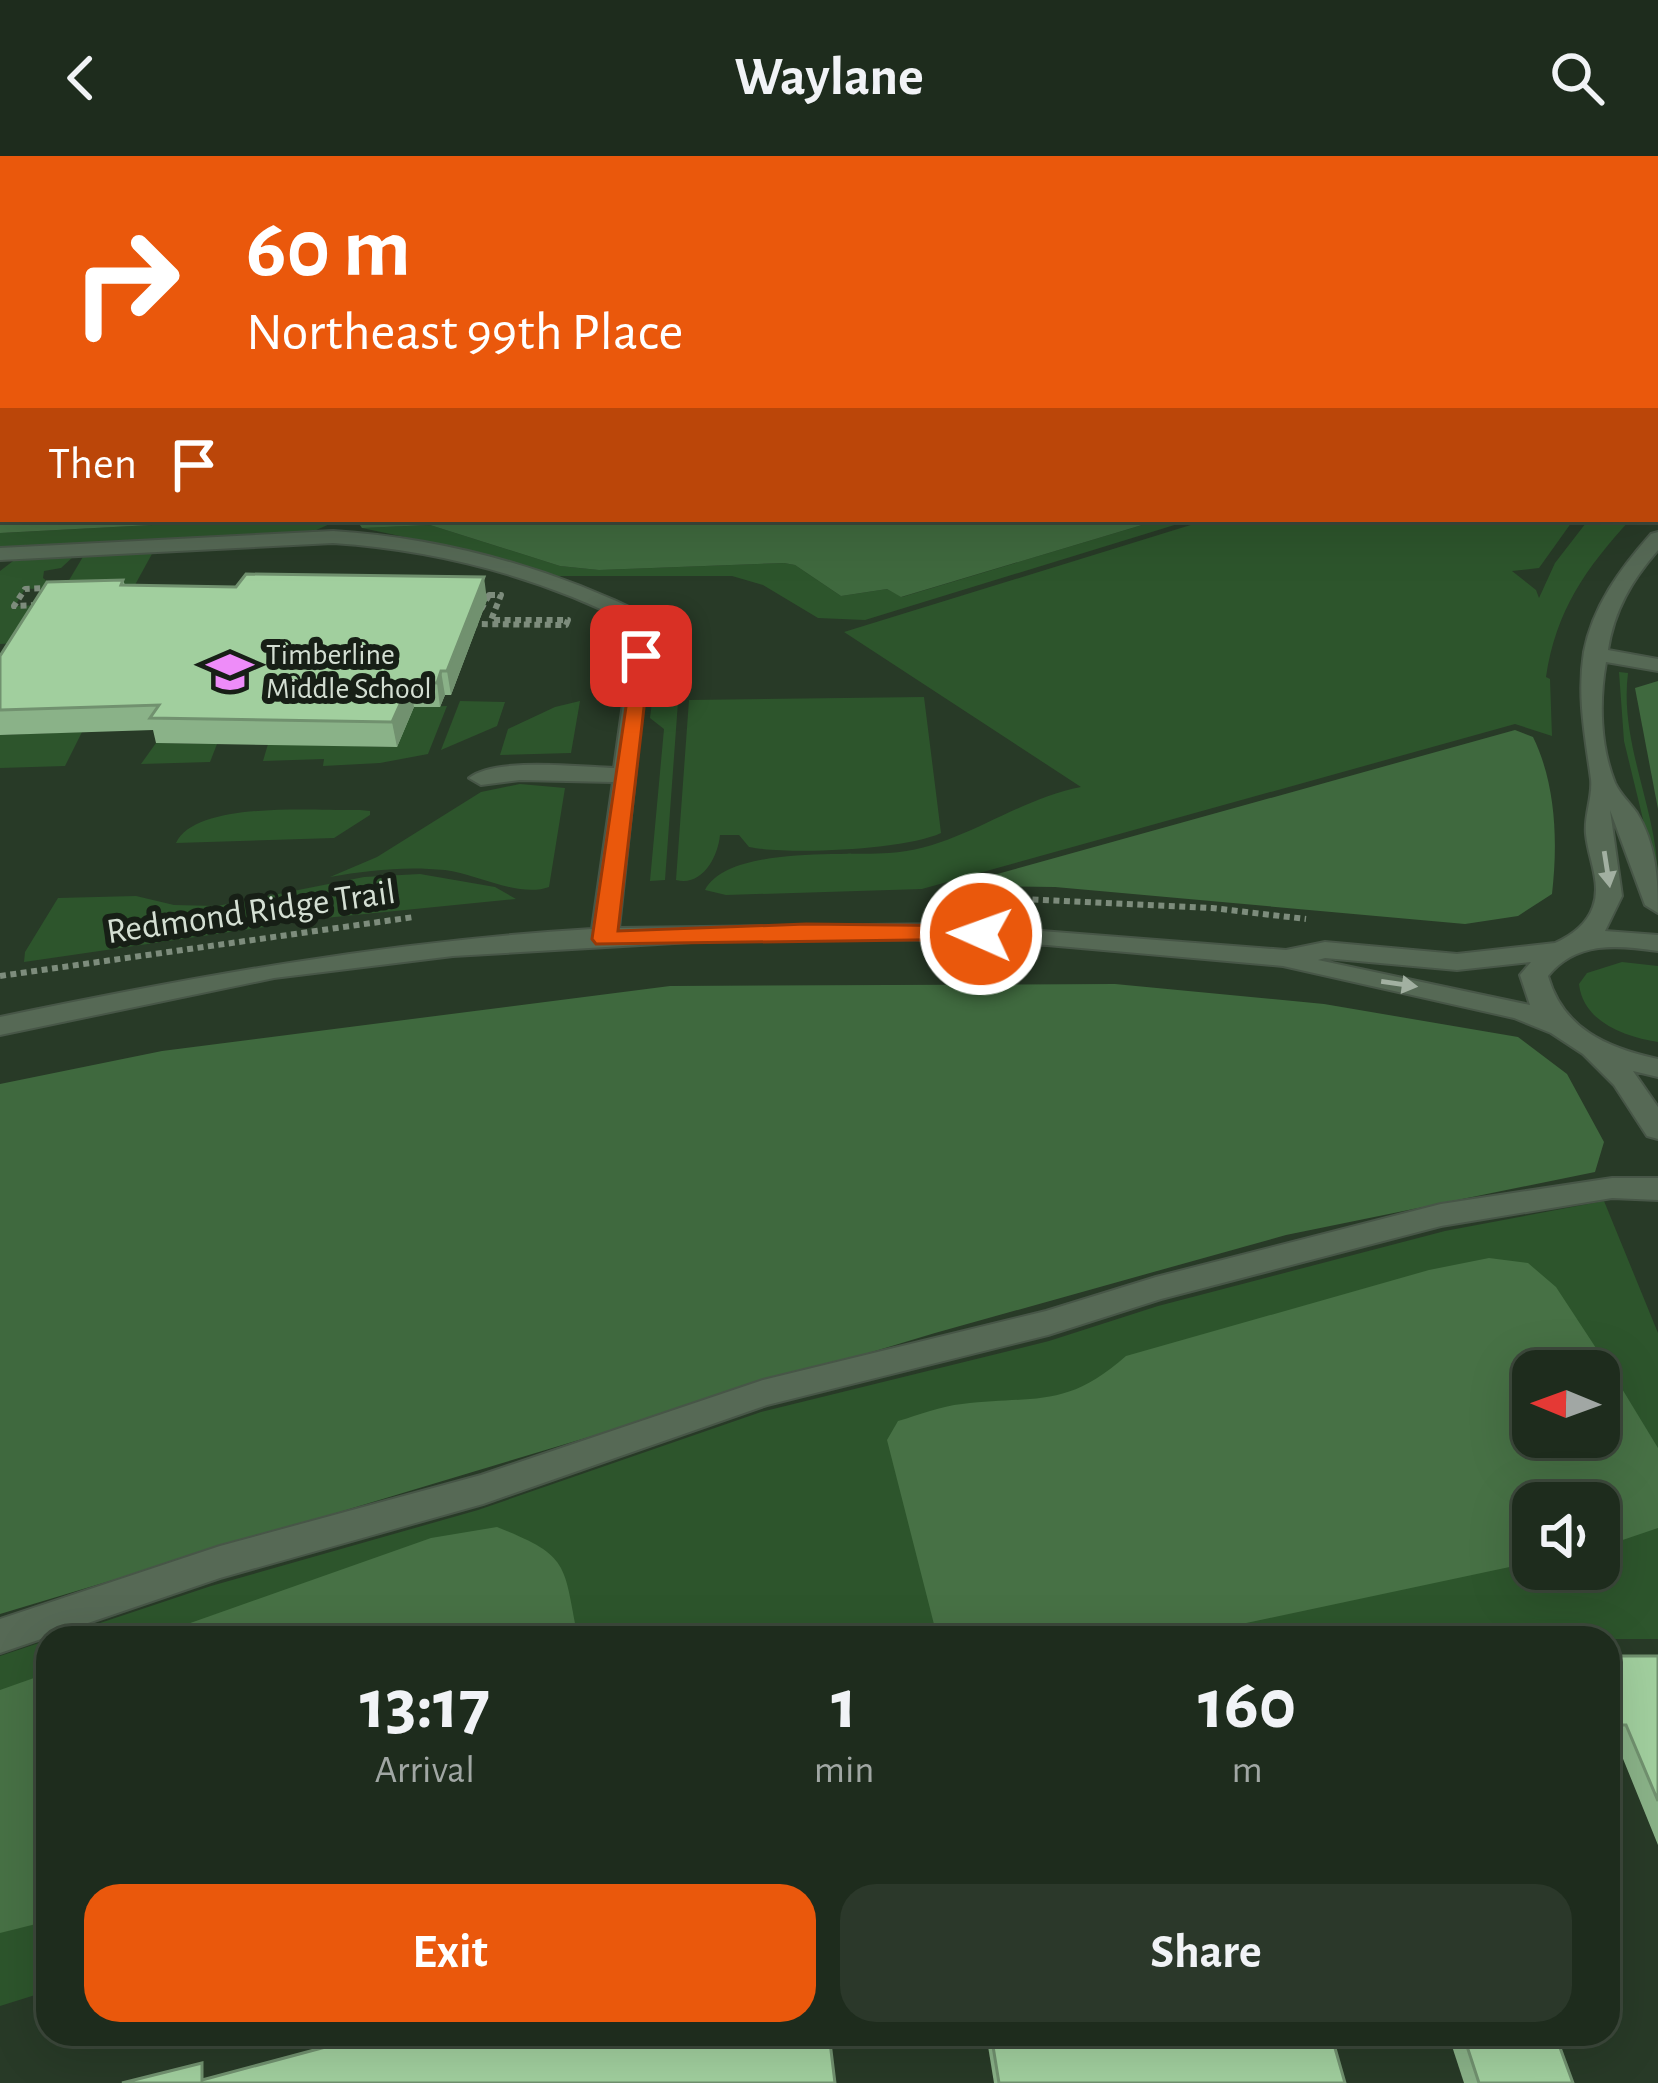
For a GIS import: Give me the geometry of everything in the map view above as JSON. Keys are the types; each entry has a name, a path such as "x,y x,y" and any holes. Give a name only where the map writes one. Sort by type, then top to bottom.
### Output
{"street":[{"path":"0,554 333,537 384,540 436,549 596,596 645,622 604,939"},
{"path":"1658,538 1617,589 1602,621 1594,654 1592,731 1604,785 1628,818 1658,905"},
{"path":"1594,654 1658,665"},
{"path":"481,778 520,773 626,775"},
{"path":"1556,1026 1538,1000 1534,975 1566,946 1595,929 1611,895 1597,815 1604,785"},
{"path":"0,1026 189,985 304,968 604,939 907,931 1286,958 1325,950 1457,962 1627,938 1658,943"},
{"path":"1286,958 1326,974 1492,1000 1556,1026 1624,1079 1658,1129"},
{"path":"1588,1047 1658,1068"},
{"path":"0,1636 220,1562 483,1489 763,1393 1048,1323 1156,1288 1441,1215 1612,1188 1658,1190"}],"path":[{"path":"33,624 44,605 14,606 25,589 56,586"},
{"path":"469,598 501,596 491,620 568,620 566,626 472,624 488,598"},
{"name":"Redmond Ridge Trail","path":"0,976 421,916"}],"shaded area":[{"path":"0,522 207,522 0,533"},
{"path":"207,522 334,522 314,531 0,547 0,533"},
{"path":"358,522 1152,522 901,597 887,589 841,596 795,565 784,563 599,570 560,566 430,525 362,528"},
{"path":"1152,522 1184,522 865,620 818,618 763,585 732,576 552,576 452,547 362,528 430,525 560,566 599,570 784,563 795,565 841,596 887,589 902,597"},
{"path":"1200,522 1572,522 1539,568 1512,571 1539,598 1555,563 1587,522 1628,522 1575,591 1557,631 1546,677 1550,679 1552,736 1515,724 922,889 726,895 705,890 718,876 761,860 915,850 1081,787 844,632"},
{"path":"153,552 130,594 68,582 84,555"},
{"path":"74,556 61,568 44,571 43,578 55,588 25,589 15,606 44,605 22,643 0,644 0,571 17,558"},
{"path":"1619,672 1628,673 1629,725 1652,829 1658,881 1624,741"},
{"path":"1658,681 1658,809 1635,688"},
{"path":"924,697 941,833 875,847 818,851 749,847 739,835 720,835 716,852 701,875 676,880 689,700"},
{"path":"460,701 505,702 497,726 441,750"},
{"path":"580,701 571,753 500,755 508,729"},
{"path":"652,702 678,702 665,880 650,881 664,729 650,718"},
{"path":"447,706 428,754 323,766 324,759 263,761 268,744 396,747 414,707"},
{"path":"1515,730 1533,737 1541,755 1555,834 1552,894 1518,916 1465,924 1055,887 954,886"},
{"path":"82,732 65,766 0,768 0,735"},
{"path":"156,743 217,744 210,762 141,764"},
{"path":"520,784 565,788 549,887 525,890 430,869 330,877 377,857 481,792"},
{"path":"370,811 334,838 176,843 188,829 232,814"},
{"path":"420,874 495,887 516,899 325,918 324,913 309,915 308,920 266,921 265,927 24,962 25,952 58,898 136,896 174,905 217,906 364,877"},
{"path":"1622,962 1658,966 1658,1042 1608,1025 1582,997 1579,984 1587,973"},
{"path":"1115,984 1324,1004 1518,1037 1567,1074 1604,1142 1595,1172 1286,1235 935,1333 0,1614 0,1084 162,1051 670,986"},
{"path":"1604,1201 1658,1333 1658,1639 1620,1639 1620,1626 91,1626 211,1586 478,1510 761,1412 1049,1341 1158,1306 1445,1231"},
{"path":"1489,1258 1528,1263 1556,1287 1597,1350 1512,1350 1512,1458 1620,1458 1620,1386 1658,1448 1658,1528 1620,1541 1620,1482 1512,1482 1512,1566 1232,1626 934,1626 887,1440 898,1421 954,1405 1066,1393 1126,1356 1429,1270"},
{"path":"497,1527 539,1546 560,1566 576,1626 182,1626 431,1538"},
{"path":"36,1644 36,1995 0,2006 0,1656"},
{"path":"36,1677 36,1924 0,1933 0,1690"}],"building":[{"name":"Timberline Middle School","path":"246,574 484,577 447,671 441,671 437,683 410,682 392,722 150,718 159,705 0,710 0,656 47,582 123,580 121,585 236,587"},
{"path":"1620,1656 1658,1656 1658,1801 1626,1725 1620,1725"},
{"path":"329,2046 830,2046 835,2083 122,2083 202,2063 202,2080"},
{"path":"993,2046 1334,2046 1345,2083 999,2083"},
{"path":"1467,2046 1559,2046 1573,2083 1479,2083"}],"place":[{"name":"Timberline Middle School","path":"230,672"}],"route":[{"path":"641,656 604,939 806,931 981,934"}]}
